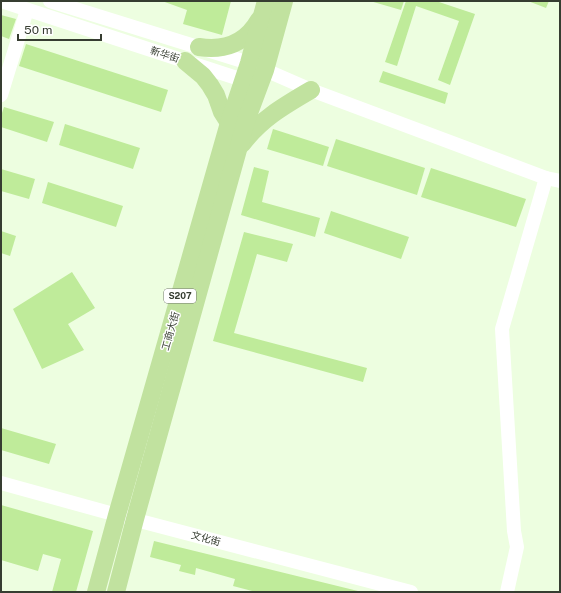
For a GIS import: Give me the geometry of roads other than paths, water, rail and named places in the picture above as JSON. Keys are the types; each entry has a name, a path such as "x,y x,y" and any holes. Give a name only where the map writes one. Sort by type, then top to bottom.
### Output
{"main road":[{"name":"工商大街","path":"96,592 229,123 254,75 284,1"},
{"path":"199,47 216,48 236,43 247,36 253,29 264,8"},
{"name":"工商大街","path":"116,592 246,121 264,8"},
{"path":"185,61 203,76 210,85 216,95 222,112 229,123"},
{"path":"238,150 257,126 269,116 311,90"}],"street":[{"name":"新华街","path":"1,1 185,61 254,75"},
{"name":"新华街","path":"50,1 199,47 254,75"},
{"path":"1,95 27,10"},
{"path":"254,75 311,90 546,178 560,181"},
{"path":"506,592 517,548 514,532 502,329 546,178"},
{"name":"文化街","path":"1,483 411,592"}]}
